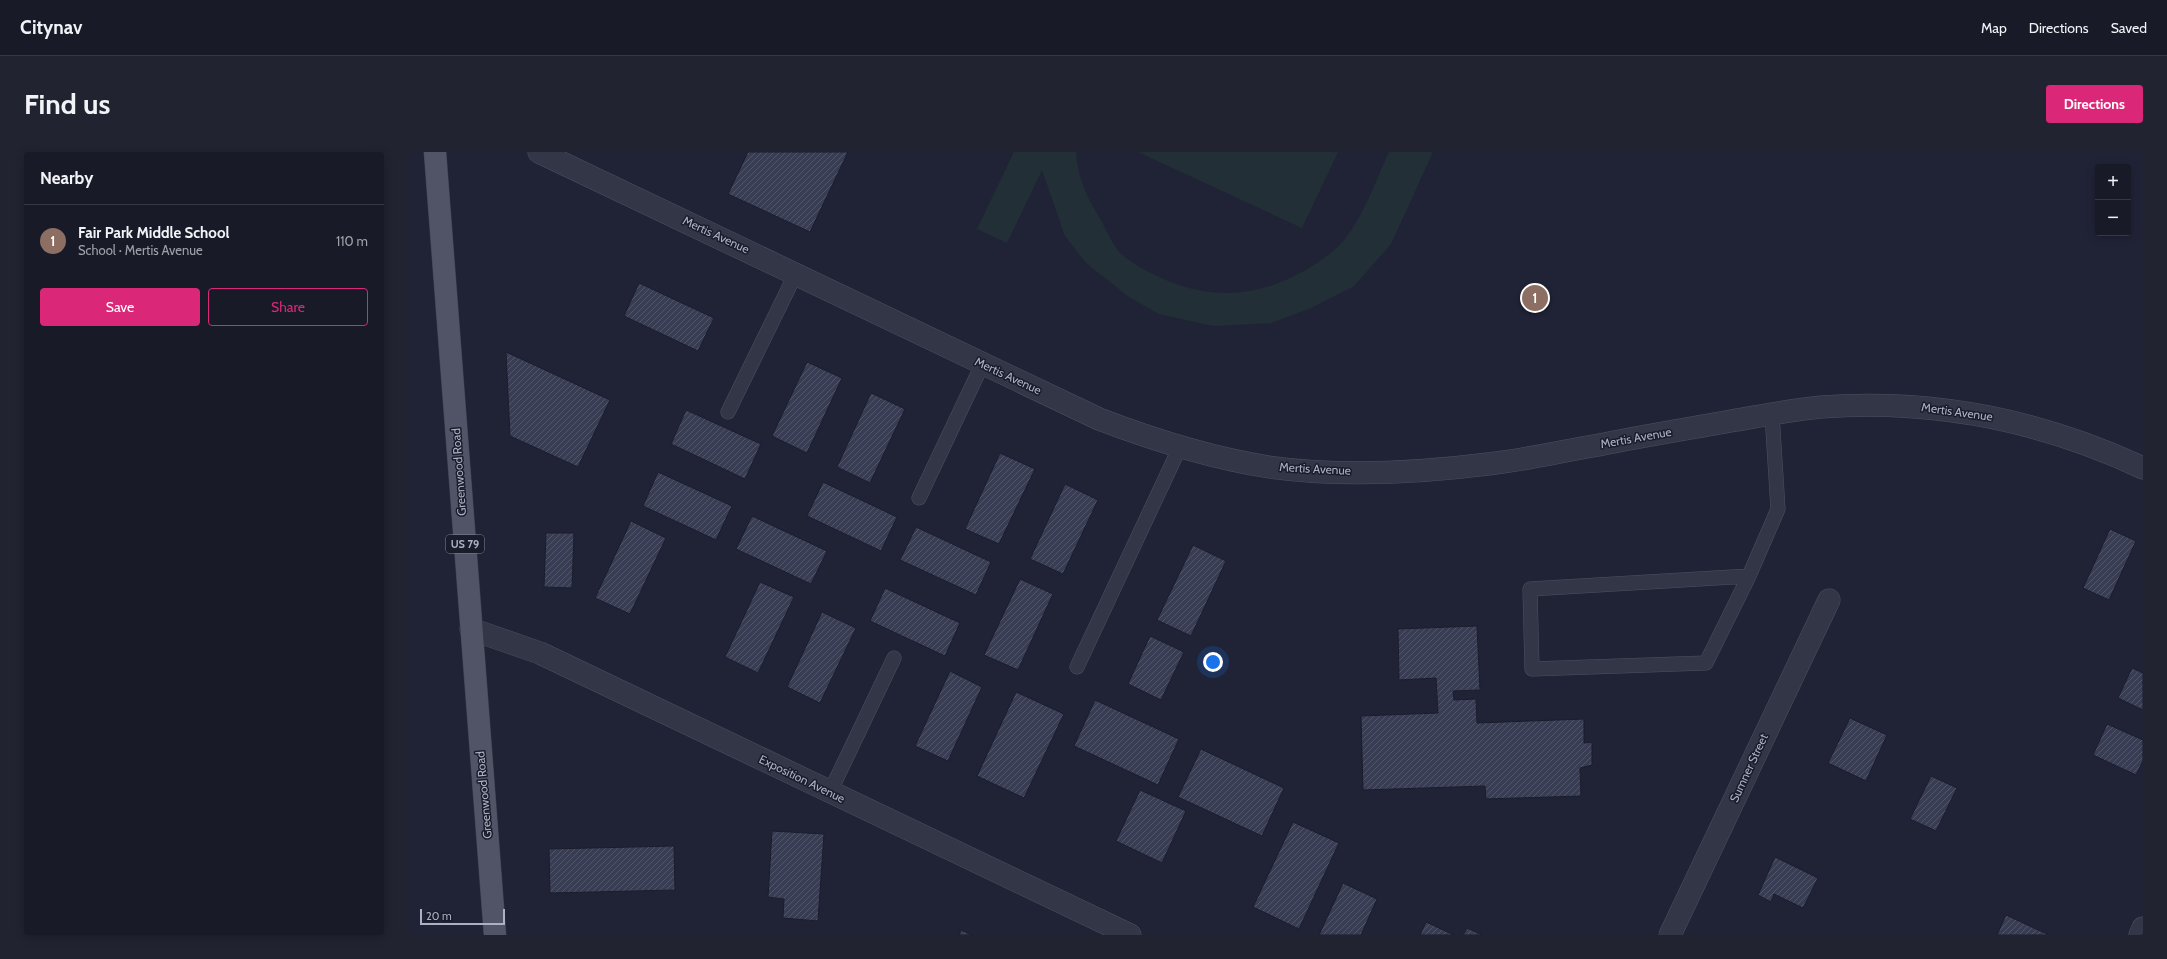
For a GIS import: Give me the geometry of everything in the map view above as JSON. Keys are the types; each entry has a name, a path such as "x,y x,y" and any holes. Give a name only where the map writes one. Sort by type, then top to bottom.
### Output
{"main road":[{"name":"Greenwood Road","path":"435,152 495,935"}],"street":[{"name":"Mertis Avenue","path":"539,152 796,273 982,365 1099,420 1180,447 1270,467 1368,472 1428,470 1488,464 1543,456 1772,414 1819,408 1867,405 1914,406 1961,411 2010,420 2059,433 2107,451 2143,468"},
{"name":"Sumner Street","path":"1670,935 1829,600"},
{"name":"Exposition Avenue","path":"471,629 540,653 1130,935"},
{"path":"2140,935 2143,928"}],"lane":[{"path":"728,412 796,273"},
{"path":"919,498 982,365"},
{"path":"1749,576 1530,589 1532,669 1706,663 1749,576 1778,509 1772,414"},
{"path":"1076,667 1180,447"},
{"path":"830,792 894,658"}],"shaded area":[{"path":"1014,152 1076,152 1084,189 1110,238 1120,253 1129,260 1159,277 1182,286 1204,291 1226,293 1248,291 1269,286 1290,278 1311,267 1331,253 1341,244 1350,232 1365,206 1389,152 1433,152 1391,244 1354,286 1311,308 1271,323 1213,326 1159,314 1129,297 1086,263 1065,236 1042,170 1007,243 977,229"},
{"path":"1138,152 1338,152 1302,228"}],"building":[{"path":"748,152 848,152 810,232 728,194"},
{"path":"639,283 714,318 698,351 624,316"},
{"path":"506,352 610,400 578,467 510,436"},
{"path":"807,362 842,378 807,453 772,436"},
{"path":"871,393 905,409 870,483 837,467"},
{"path":"686,410 761,444 745,479 671,444"},
{"path":"1000,453 1035,469 999,544 965,529"},
{"path":"658,472 732,506 716,540 643,506"},
{"path":"823,482 897,517 881,551 807,516"},
{"path":"1065,484 1098,500 1063,574 1030,559"},
{"path":"752,516 827,551 811,584 736,549"},
{"path":"631,521 666,538 630,614 595,598"},
{"path":"916,527 991,562 976,595 900,560"},
{"path":"2110,529 2136,541 2109,600 2083,588"},
{"path":"546,533 574,533 572,588 544,587"},
{"path":"1193,545 1226,561 1191,636 1157,620"},
{"path":"1020,579 1053,594 1018,670 984,655"},
{"path":"760,582 794,597 758,673 725,657"},
{"path":"885,588 960,623 945,656 870,621"},
{"path":"822,612 856,628 820,703 787,687"},
{"path":"1477,626 1480,690 1453,691 1454,700 1476,699 1477,723 1584,719 1584,743 1592,742 1592,765 1580,768 1581,796 1486,799 1485,786 1363,790 1361,716 1438,713 1436,678 1399,680 1398,629"},
{"path":"1150,636 1184,652 1161,700 1128,684"},
{"path":"2132,668 2143,673 2143,710 2118,698"},
{"path":"950,671 982,687 948,761 915,746"},
{"path":"1016,692 1064,714 1024,798 977,776"},
{"path":"1095,700 1179,739 1158,785 1074,746"},
{"path":"1850,718 1887,735 1866,781 1828,763"},
{"path":"2107,724 2143,740 2143,761 2136,775 2093,755"},
{"path":"1201,749 1284,788 1262,836 1178,797"},
{"path":"1931,776 1957,788 1936,831 1910,819"},
{"path":"1140,790 1186,811 1162,863 1116,841"},
{"path":"1293,822 1339,843 1299,929 1253,907"},
{"path":"772,831 824,834 818,921 783,918 784,899 768,897"},
{"path":"674,846 675,890 550,893 549,849"},
{"path":"1775,857 1818,878 1803,908 1774,894 1771,902 1758,895"},
{"path":"1343,883 1377,899 1361,935 1319,935"},
{"path":"2006,915 2049,935 1997,935"},
{"path":"1426,922 1454,935 1420,935"},
{"path":"1467,928 1482,935 1463,935"},
{"path":"961,930 972,935 959,935"}],"place":[{"name":"Fair Park Middle School","path":"1535,298"}]}
